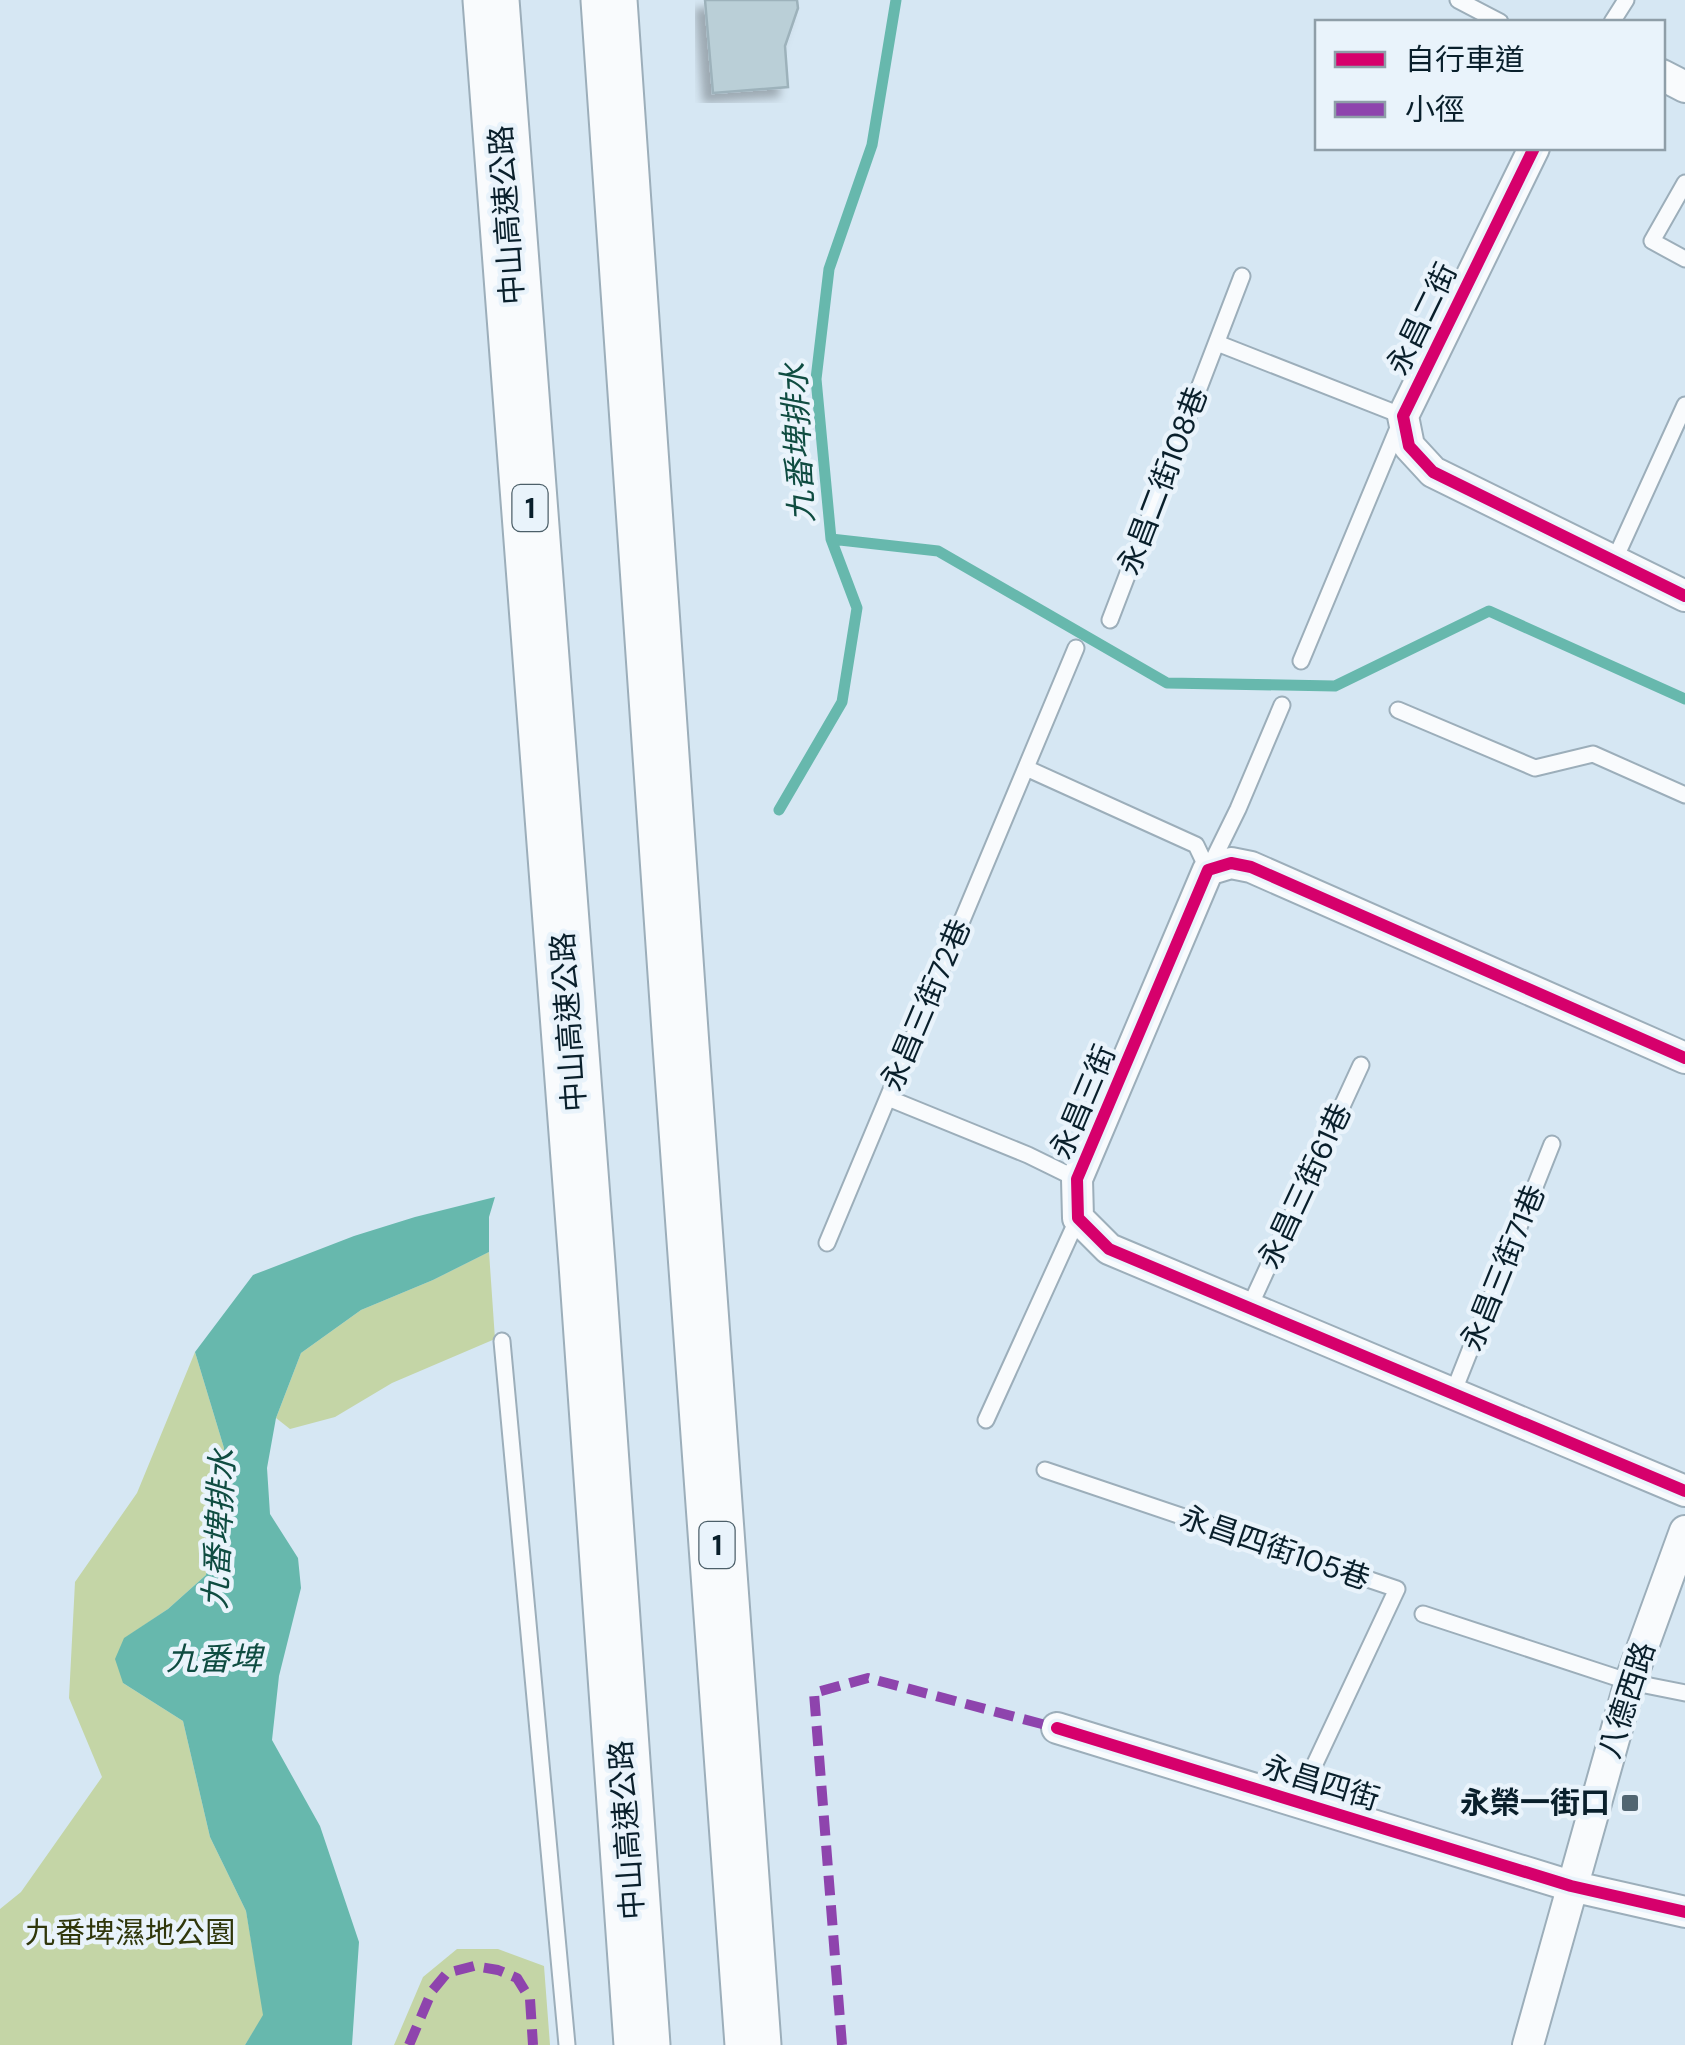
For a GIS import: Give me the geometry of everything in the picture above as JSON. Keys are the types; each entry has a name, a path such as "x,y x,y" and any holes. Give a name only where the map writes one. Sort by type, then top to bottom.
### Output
{"highway":[{"name":"中山高速公路","path":"490,0 587,1264 642,2045"},
{"name":"1","path":"609,0 753,2045"}],"street":[{"name":"永昌二街","path":"1533,150 1403,416 1409,446 1433,472 1685,596"},
{"path":"1208,870 1231,862 1251,867 1685,1058"},
{"name":"永昌三街","path":"1078,1218 1077,1179 1208,870"},
{"path":"1078,1218 1109,1249 1685,1490"},
{"name":"八德西路","path":"1528,2045 1630,1682 1685,1530"},
{"name":"永昌四街","path":"1058,1728 1571,1886 1685,1912"}],"lane":[{"path":"1458,0 1496,20"},
{"path":"1685,183 1652,242 1685,259"},
{"name":"永昌二街108巷","path":"1110,620 1242,276"},
{"path":"1217,343 1403,416 1301,661"},
{"path":"1614,561 1685,405"},
{"name":"永昌三街72巷","path":"827,1243 1076,648"},
{"path":"1208,870 1282,706"},
{"path":"1398,710 1534,768 1593,754 1685,795"},
{"path":"1026,768 1196,845 1208,870"},
{"name":"永昌三街61巷","path":"1249,1308 1361,1065"},
{"path":"888,1098 1077,1179"},
{"name":"永昌三街71巷","path":"1453,1393 1552,1144"},
{"path":"986,1420 1078,1218"},
{"path":"502,1341 567,2045"},
{"name":"永昌四街105巷","path":"1045,1470 1396,1590 1297,1802"},
{"path":"1423,1614 1630,1682 1685,1693"}],"green space":[{"path":"489,1252 495,1339 392,1383 335,1417 290,1429 276,1418 301,1353 361,1310"},
{"name":"九番埤濕地公園","path":"195,1352 224,1448 206,1575 168,1609 125,1638 123,1683 183,1721 210,1837 246,1911 264,2015 245,2045 0,2045 0,1909 21,1892 102,1777 69,1698 75,1582 137,1493"},
{"path":"457,1949 498,1949 544,1966 550,2045 394,2045 423,1977"}],"water":[{"name":"九番埤","path":"495,1197 489,1217 489,1252 361,1310 301,1353 276,1418 267,1468 270,1514 298,1558 301,1588 279,1676 272,1740 320,1826 359,1942 352,2045 245,2045 263,2015 246,1911 210,1837 183,1721 123,1683 115,1659 124,1638 168,1609 206,1575 224,1448 195,1352 253,1275 354,1236"}],"building":[{"path":"705,0 797,0 785,46 788,87 713,93"}],"waterway":[{"name":"九番埤排水","path":"779,810 842,702 857,608 831,539 816,379 829,269 872,145 896,0"},
{"path":"831,539 938,551 1167,683 1335,686 1489,611 1685,699"}],"marked path":[{"path":"842,2045 814,1693 868,1678 1057,1728"},
{"path":"409,2045 432,1991 447,1973 474,1966 517,1978 530,1999 533,2045"}],"cycle path":[{"path":"1533,150 1403,416 1409,446 1433,472 1685,596"},
{"path":"1685,1058 1251,867 1231,863 1208,870 1077,1179 1078,1218 1109,1249 1685,1491"},
{"path":"1057,1728 1571,1886 1685,1912"}],"place":[{"name":"永榮一街口","path":"1630,1803"}]}
